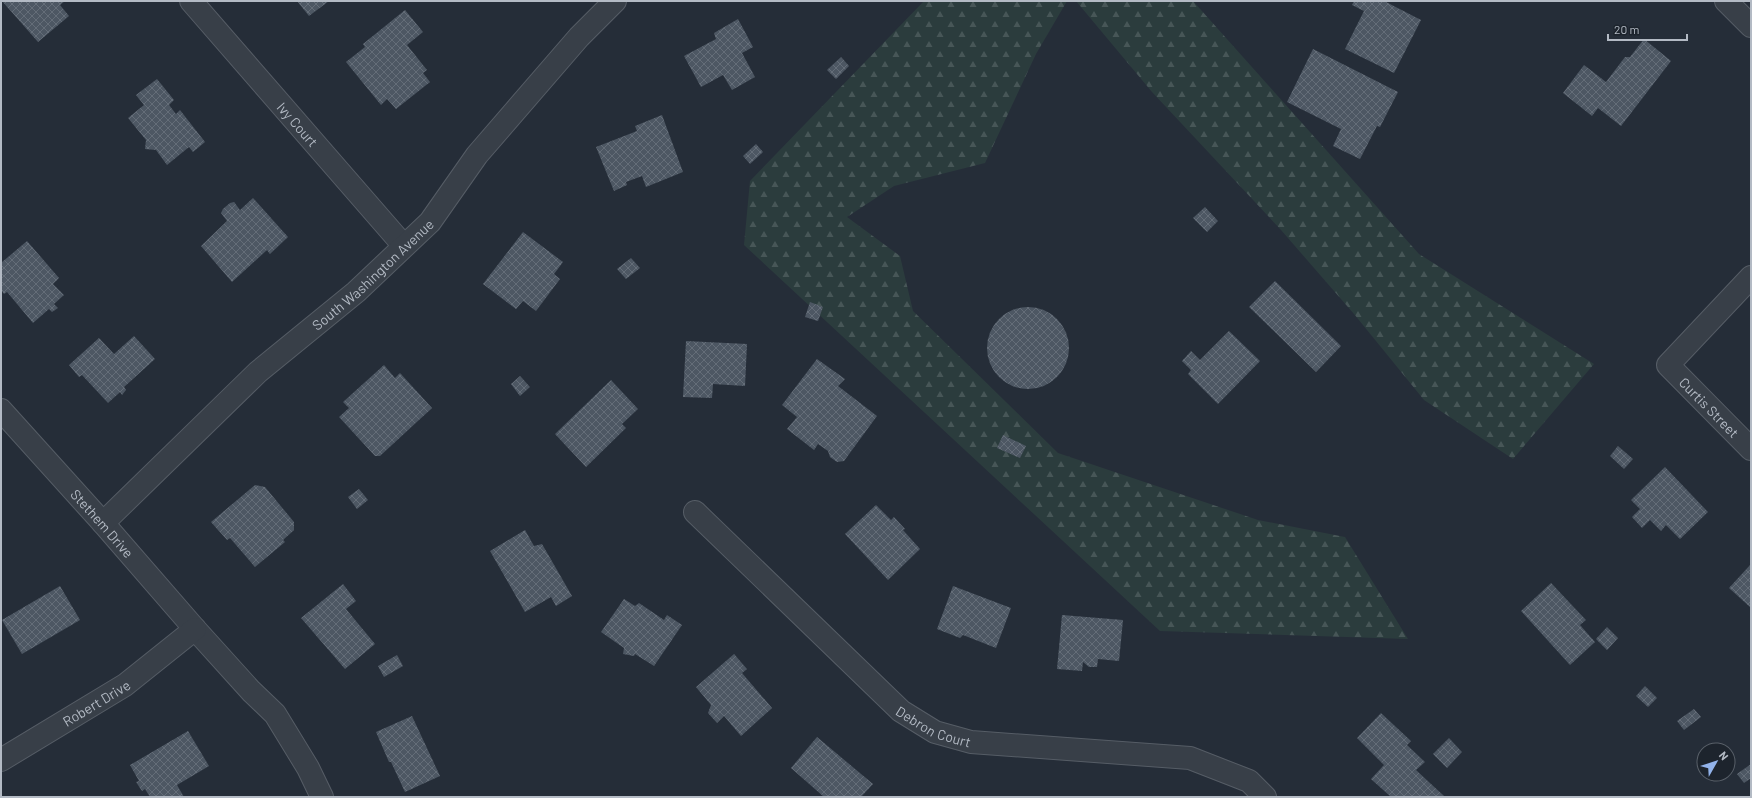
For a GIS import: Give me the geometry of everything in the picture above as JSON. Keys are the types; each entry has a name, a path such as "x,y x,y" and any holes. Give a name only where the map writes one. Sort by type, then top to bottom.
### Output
{"street":[{"name":"Ivy Court","path":"191,1 404,246"},
{"name":"South Washington Avenue","path":"103,523 258,372 356,292 430,222 477,155 579,37 615,1"},
{"path":"1726,1 1751,26"},
{"name":"Curtis Street","path":"1751,277 1668,365 1751,449"},
{"name":"Stethem Drive","path":"1,410 103,523 190,632"},
{"name":"Debron Court","path":"695,512 901,711 935,732 971,742 1190,758 1248,781 1265,797"},
{"path":"190,632 275,714 308,768 322,797"},
{"name":"Robert Drive","path":"1,760 125,685 190,632"}],"green space":[{"path":"924,1 1067,1 1036,54 985,163 894,186 847,217 900,256 913,311 1058,453 1258,520 1345,537 1408,639 1160,631 744,245 750,181"},
{"path":"1076,1 1193,1 1419,254 1594,364 1513,459 1424,400 1354,314 1281,230 1152,92"}],"building":[{"path":"2,1 65,1 60,5 69,16 38,42"},
{"path":"297,1 329,1 309,16"},
{"path":"1354,1 1386,1 1421,20 1394,73 1345,49 1364,11 1352,5"},
{"path":"405,10 423,32 407,45 427,70 423,73 430,82 396,109 387,99 381,105 346,62 365,47 363,44"},
{"path":"738,19 753,47 742,53 755,77 732,90 723,75 701,87 684,56 716,39 714,33"},
{"path":"1644,39 1671,61 1621,126 1598,108 1592,116 1563,93 1584,65 1606,82 1625,57 1630,57"},
{"path":"1313,49 1398,92 1380,127 1377,126 1360,159 1333,146 1341,129 1287,102"},
{"path":"841,57 849,66 836,79 827,70"},
{"path":"157,79 174,100 169,105 176,114 180,110 205,142 193,152 189,147 167,165 156,150 145,149 146,140 128,118 144,105 136,95"},
{"path":"662,115 683,172 646,187 642,176 626,182 627,185 614,191 596,147 637,131 635,126"},
{"path":"756,144 763,152 750,164 743,156"},
{"path":"253,198 288,237 270,254 267,250 232,282 201,246 227,221 221,213 223,209 230,203 234,202 240,210"},
{"path":"1205,207 1218,221 1207,232 1193,218"},
{"path":"523,232 563,262 554,274 560,279 536,311 523,301 516,309 483,284"},
{"path":"27,241 59,278 53,284 64,295 54,304 58,308 52,312 49,309 33,323 7,292 4,294 1,290 1,263"},
{"path":"631,258 640,268 626,279 617,269"},
{"path":"1275,281 1341,346 1316,372 1249,307"},
{"path":"810,302 823,307 818,321 805,317"},
{"path":"1028,307 1044,310 1057,319 1066,332 1069,348 1066,364 1057,377 1044,386 1028,389 1012,386 999,377 990,364 987,348 990,332 999,319 1012,310"},
{"path":"1229,331 1260,361 1218,404 1188,374 1191,370 1182,361 1191,351 1200,360"},
{"path":"134,336 155,359 124,387 126,390 122,395 120,392 108,403 82,375 79,377 69,365 99,338 114,354"},
{"path":"686,341 747,344 745,386 713,384 712,398 683,397"},
{"path":"817,359 845,379 838,386 877,416 844,461 837,462 830,457 828,451 818,444 814,450 787,429 797,417 782,405"},
{"path":"384,365 395,378 400,373 432,408 380,456 375,456 339,417 349,408 343,402"},
{"path":"520,376 530,387 520,396 511,384"},
{"path":"611,380 638,409 622,424 626,428 586,467 555,434"},
{"path":"1003,435 1026,446 1020,458 997,448"},
{"path":"1618,446 1633,459 1624,469 1610,456"},
{"path":"1665,467 1708,512 1680,539 1666,525 1661,531 1650,520 1642,528 1632,517 1640,509 1631,500"},
{"path":"255,485 265,487 294,522 294,530 283,540 285,542 255,567 230,538 227,540 211,522"},
{"path":"359,489 368,500 357,509 348,497"},
{"path":"876,505 891,520 894,517 905,529 903,530 920,549 888,580 845,534"},
{"path":"525,530 534,546 542,544 572,596 556,606 551,597 525,612 490,551"},
{"path":"1751,564 1751,608 1729,588"},
{"path":"1551,583 1586,620 1580,625 1595,642 1570,665 1521,611"},
{"path":"343,584 356,601 346,609 375,644 345,669 301,618"},
{"path":"60,586 80,620 22,654 2,620"},
{"path":"953,586 1011,608 996,648 963,635 960,638 937,629"},
{"path":"624,599 635,606 639,603 664,620 667,615 682,625 654,666 635,654 634,656 623,654 624,648 601,632"},
{"path":"1062,615 1123,620 1119,661 1098,659 1097,667 1089,667 1083,662 1082,671 1057,669"},
{"path":"1607,627 1618,638 1607,650 1596,639"},
{"path":"734,654 747,669 742,673 772,708 741,736 724,716 717,723 708,713 711,705 696,687"},
{"path":"397,655 403,666 384,677 378,666"},
{"path":"1645,686 1657,698 1648,707 1636,696"},
{"path":"1694,709 1701,717 1684,730 1677,721"},
{"path":"1381,713 1411,741 1407,745 1425,762 1416,770 1445,797 1391,797 1371,779 1384,765 1357,738"},
{"path":"412,716 440,776 405,792 391,762 389,762 376,732"},
{"path":"188,731 209,766 177,785 184,797 150,797 145,789 142,791 136,782 139,781 130,765"},
{"path":"817,737 873,784 861,797 824,797 791,768"},
{"path":"1449,738 1462,752 1447,768 1433,754"},
{"path":"1751,764 1751,778 1744,783 1737,774"}]}
